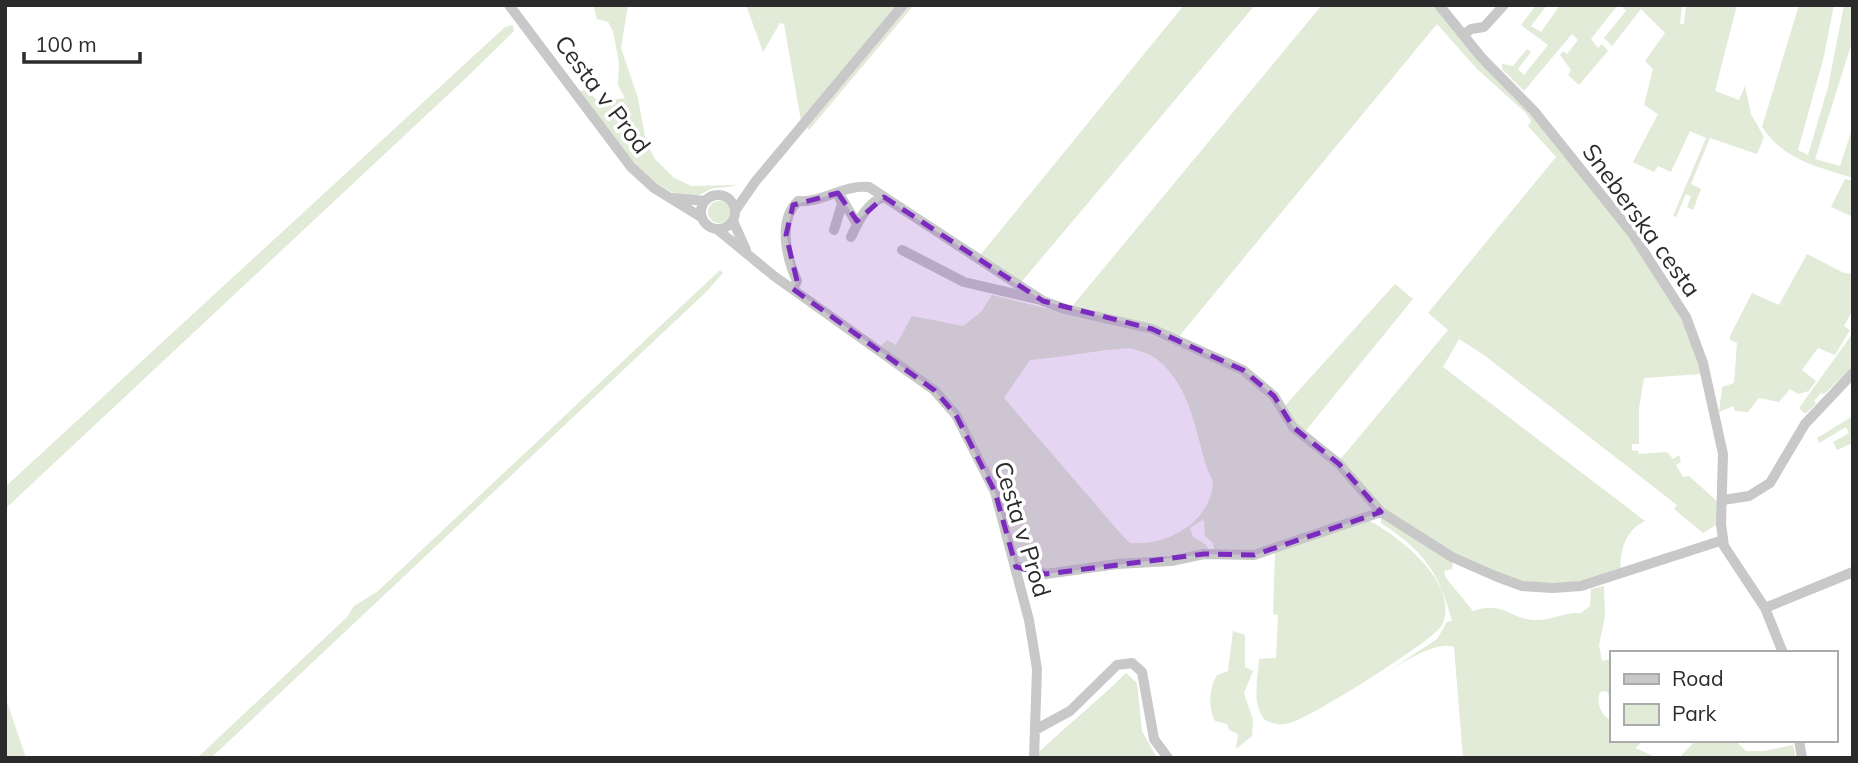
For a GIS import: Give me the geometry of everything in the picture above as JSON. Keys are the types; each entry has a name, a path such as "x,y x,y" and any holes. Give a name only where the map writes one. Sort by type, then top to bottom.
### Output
{"street":[{"name":"Cesta v Prod","path":"509,5 628,163 647,183 701,217"},
{"path":"705,201 701,217 706,225 718,230 734,216 755,182 903,5"},
{"name":"Sneberska cesta","path":"1439,5 1529,106 1623,222 1681,308 1699,351 1721,443 1724,466 1723,540 1734,564 1765,608 1782,651"},
{"path":"1464,35 1472,29 1484,27 1504,5"},
{"path":"672,198 705,201 713,196 726,198 755,182"},
{"path":"793,289 797,281 787,251 786,235 793,205 798,201 817,201 861,186 884,197 1043,301"},
{"path":"838,193 857,224"},
{"path":"834,230 842,204 838,193"},
{"path":"851,237 857,224 876,199 884,197"},
{"path":"726,198 734,216"},
{"name":"Cesta v Prod","path":"734,216 747,253"},
{"name":"Cesta v Prod","path":"718,230 793,289 934,390 956,415 995,492 1016,568 1034,648 1034,758"},
{"path":"902,250 964,282 1152,329 1243,370 1274,396 1293,427 1339,464 1381,512 1452,557 1522,586 1553,589 1608,579 1723,540"},
{"path":"1723,500 1749,496 1770,483 1805,424 1853,373"},
{"path":"1016,568 1027,567 1046,574 1117,564 1186,559 1204,554 1254,555 1381,512"},
{"path":"1765,608 1853,572"},
{"path":"1035,730 1070,711 1117,665 1132,663 1142,672 1154,738 1167,758"}],"highlighted area":[{"path":"838,193 857,221 884,197 1043,301 1152,329 1243,370 1274,396 1293,427 1339,464 1381,512 1254,555 1204,554 1046,574 1016,567 995,492 956,415 934,390 793,289 797,281 786,235 793,205"}],"green space":[{"path":"593,5 628,5 621,48 638,98 646,142 655,159 673,177 691,186 736,185 712,189 699,195 681,195 664,188 647,175 615,140 580,91 585,90 600,102 625,98 618,85 619,63 613,31 608,22 597,19"},
{"path":"746,5 897,5 801,121 784,24 780,23 763,52"},
{"path":"909,5 914,5 809,130 807,128"},
{"path":"1184,5 1255,5 1018,286 977,259"},
{"path":"1322,5 1434,5 1529,113 1620,224 1668,294 1692,346 1701,374 1644,378 1639,408 1639,444 1632,444 1632,450 1638,451 1639,454 1667,452 1673,459 1679,455 1681,462 1676,465 1683,477 1689,476 1718,502 1716,525 1703,533 1674,509 1677,505 1484,355 1459,339 1443,367 1645,521 1632,531 1624,544 1621,575 1574,588 1493,577 1389,514 1339,461 1448,330 1428,313 1556,157 1528,126 1531,121 1526,113 1477,69 1437,24 1176,340 1069,310"},
{"path":"1536,5 1547,5 1531,26 1541,32 1560,5 1618,5 1591,39 1598,48 1602,44 1608,51 1579,85 1568,75 1571,70 1560,55 1563,51 1567,54 1578,40 1572,34 1524,91 1502,69 1502,64 1513,66 1527,49 1531,52 1518,69 1524,75 1548,45 1521,25"},
{"path":"1621,5 1682,5 1680,24 1684,24 1686,5 1737,5 1715,91 1739,100 1745,86 1751,114 1764,137 1757,154 1710,138 1691,184 1701,189 1693,210 1687,207 1691,196 1686,194 1676,217 1673,216 1706,138 1690,131 1671,172 1658,166 1654,172 1633,162 1658,114 1644,105 1653,69 1645,61 1665,33 1641,9 1612,46 1604,38 1626,11"},
{"path":"1799,5 1834,5 1824,56 1798,150 1808,155 1828,87 1844,5 1853,5 1853,39 1815,159 1840,166 1853,126 1853,178 1814,166 1791,155 1762,127"},
{"path":"513,25 514,31 467,77 5,509 5,487 505,27"},
{"path":"1845,179 1853,181 1853,217 1831,207"},
{"path":"719,201 727,204 730,212 727,220 719,223 711,220 708,212 711,204"},
{"path":"1807,254 1844,273 1853,274 1853,310 1844,326 1850,330 1835,355 1818,348 1802,370 1816,381 1809,391 1798,394 1790,389 1779,402 1759,398 1748,412 1735,411 1733,406 1719,412 1722,387 1734,383 1737,343 1730,340 1730,336 1752,293 1779,305"},
{"path":"720,270 723,273 705,293 211,758 197,758 347,617 354,606 378,591"},
{"path":"1395,284 1413,299 1303,434 1282,409"},
{"path":"992,295 1147,333 1225,366 1259,384 1374,509 1264,550 1214,550 1213,543 1205,536 1204,519 1190,528 1193,537 1205,544 1210,551 1062,573 1019,563 961,416 881,346 887,340 896,345 912,316 963,326 981,312","holes":["1130,348 1156,359 1178,384 1190,411 1213,483 1204,510 1195,520 1172,536 1144,543 1130,543 1121,534 1004,398 1030,360"]},
{"path":"1853,333 1853,367 1824,394 1821,393 1814,401 1816,404 1805,414 1799,408"},
{"path":"1853,416 1853,443 1837,450 1833,442 1849,433 1846,427 1819,443 1817,438"},
{"path":"1381,518 1453,561 1452,569 1444,571 1446,578 1473,611 1493,608 1537,620 1581,613 1590,606 1591,589 1604,586 1605,616 1599,645 1602,661 1610,659 1610,698 1607,691 1600,692 1599,700 1600,709 1610,719 1610,742 1642,742 1635,748 1658,758 1463,758 1454,647 1432,648 1358,691 1437,639 1447,622 1452,621 1441,589 1428,564 1408,543 1381,523"},
{"path":"1368,520 1410,549 1435,578 1443,594 1446,609 1442,625 1418,646 1321,708 1286,724 1265,720 1258,706 1257,683 1259,659 1276,658 1278,615 1273,614 1275,551"},
{"path":"1233,631 1245,635 1245,667 1253,671 1244,693 1253,720 1252,736 1236,749 1238,734 1229,730 1227,724 1215,721 1210,705 1212,686 1217,675 1228,671"},
{"path":"1126,673 1137,683 1142,731 1157,758 1038,758 1038,753"},
{"path":"5,696 26,758 5,758"},
{"path":"1694,742 1737,742 1746,751 1764,751 1793,745 1796,758 1679,758"}]}
